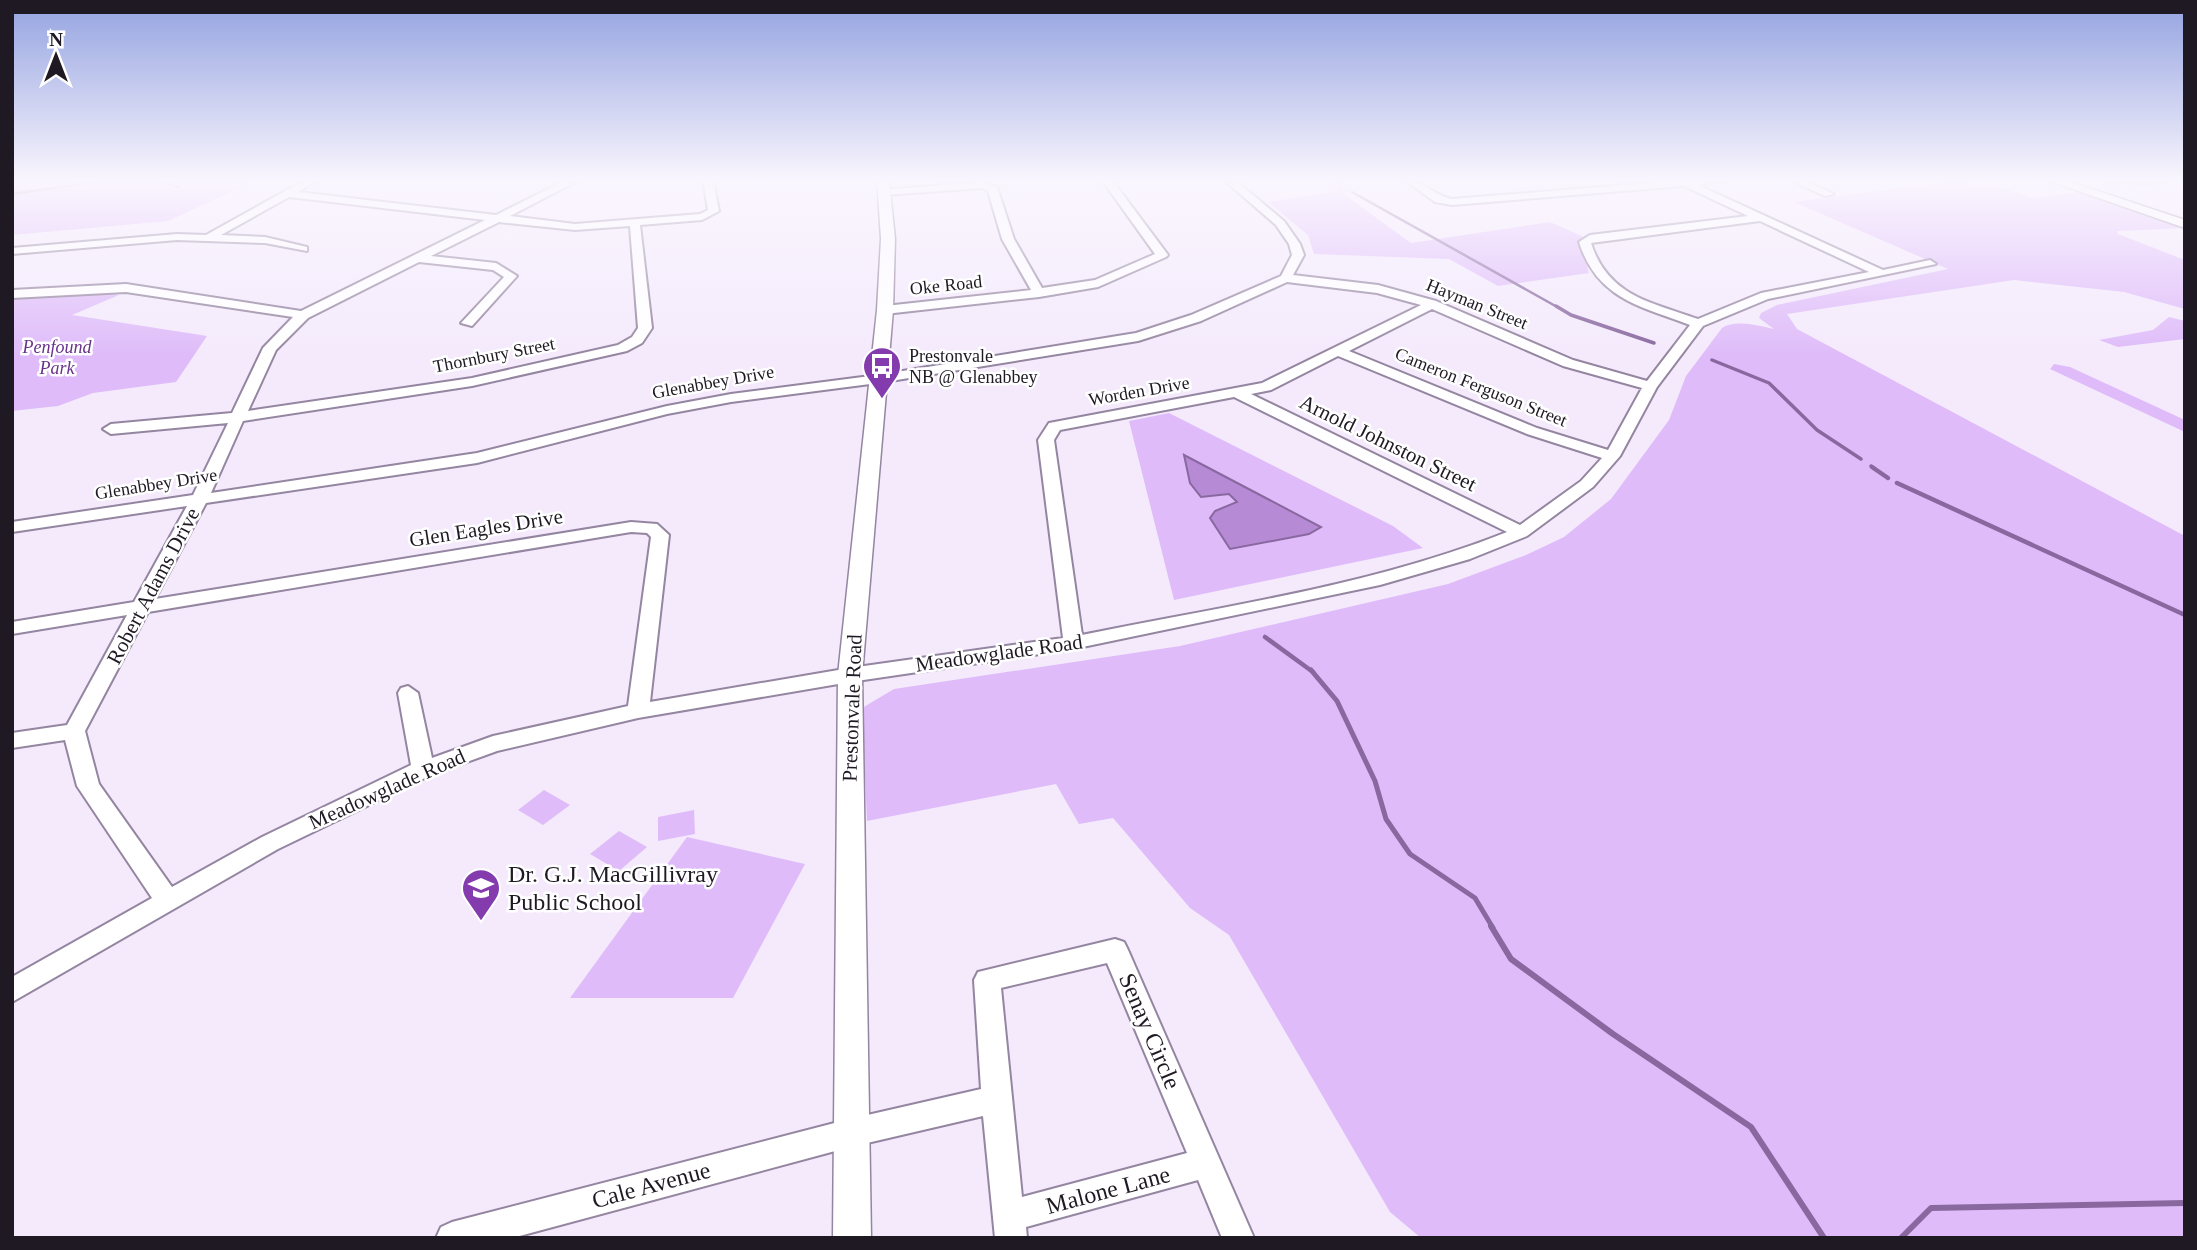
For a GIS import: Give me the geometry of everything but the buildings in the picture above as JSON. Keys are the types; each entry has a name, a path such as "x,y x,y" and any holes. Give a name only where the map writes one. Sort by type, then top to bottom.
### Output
{"street":[{"path":"12,251 137,240 197,238"},
{"path":"218,238 265,240 303,249"},
{"name":"Robert Adams Drive","path":"74,731 199,500 270,348 303,315 458,238"},
{"name":"Thornbury Street","path":"240,417 472,382 622,348 637,340 645,328 636,238"},
{"name":"Prestonvale Road","path":"852,1238 850,675 885,310 888,238"},
{"path":"1008,238 1039,293"},
{"name":"Oke Road","path":"885,310 1039,293 1098,283 1162,256 1153,238"},
{"path":"1286,278 1298,255 1292,238"},
{"path":"1590,238 1585,242 1597,271 1612,286 1648,304 1698,323 1765,296 1930,264"},
{"path":"1805,238 1881,273"},
{"path":"419,258 496,267 511,276 467,323"},
{"name":"Hayman Street","path":"1286,278 1378,289 1432,304 1568,363 1650,386"},
{"name":"Glenabbey Drive","path":"12,527 477,458 667,410 731,398 878,379 1138,337 1196,318 1286,278"},
{"path":"12,295 127,288 303,315"},
{"name":"Worden Drive","path":"1073,643 1045,440 1054,426 1266,387 1432,304"},
{"name":"Meadowglade Road","path":"12,990 270,843 423,769 493,744 638,712 850,675 1073,643 1381,580 1464,555 1521,532 1587,484 1612,456 1650,386 1698,323"},
{"name":"Cameron Ferguson Street","path":"1338,351 1532,431 1612,456"},
{"name":"Arnold Johnston Street","path":"1236,393 1521,532"},
{"path":"111,429 240,417"},
{"name":"Glen Eagles Drive","path":"142,608 631,527 651,528 660,535 638,712"},
{"path":"12,628 142,608"},
{"path":"408,693 423,769"},
{"path":"12,741 74,731 88,786 168,902"},
{"name":"Senay Circle","path":"1010,1227 996,1099 988,981 1115,950 1238,1238"},
{"name":"Cale Avenue","path":"468,1236 850,1133 996,1099"},
{"name":"Malone Lane","path":"1010,1227 1206,1163"}],"green space":[{"path":"1309,238 1405,238 1411,243 1442,238 1586,238 1582,249 1589,273 1498,286 1449,259 1314,254"},
{"path":"1878,238 2129,238 2185,260 2185,309 2124,292 2014,280 1787,314 1797,329 2185,536 2185,1238 1421,1238 1390,1212 1229,935 1190,908 1113,818 1079,824 1056,784 867,821 862,708 894,689 1180,646 1448,584 1526,555 1564,537 1611,499 1669,420 1686,376 1722,328 1741,324 1774,329 1759,318 1761,313 1777,305 1948,269"},
{"name":"Penfound Park","path":"99,293 119,295 72,315 207,336 176,382 93,393 58,406 12,411 12,299"},
{"path":"2169,317 2185,321 2185,339 2118,347 2099,340 2153,330"},
{"path":"2054,364 2070,367 2185,420 2185,432 2050,369"},
{"path":"1169,413 1393,526 1423,548 1174,600 1129,421"},
{"path":"544,790 570,805 543,825 518,810"},
{"path":"694,810 695,834 658,841 658,817"},
{"path":"619,831 647,847 619,871 590,854"},
{"path":"687,837 805,864 733,998 570,998"}],"shaded area":[{"path":"1184,455 1321,527 1309,534 1230,549 1210,518 1215,511 1237,502 1229,494 1201,497 1190,483"}],"waterway":[{"path":"1435,238 1559,308"},
{"path":"1556,306 1571,315 1654,343"},
{"path":"1712,360 1769,383 1817,430 1861,459"},
{"path":"1871,466 1875,469"},
{"path":"1872,467 1888,478"},
{"path":"1897,483 2185,615"},
{"path":"1265,637 1312,671"},
{"path":"1312,671 1337,701 1375,781 1386,819 1410,854 1475,898 1493,928"},
{"path":"1491,926 1511,959 1613,1034 1751,1127 1824,1238"},
{"path":"1901,1238 1931,1208 2185,1203"}],"place":[{"name":"Prestonvale NB @ Glenabbey","path":"882,400"},
{"name":"Dr. G.J. MacGillivray Public School","path":"481,922"}]}
